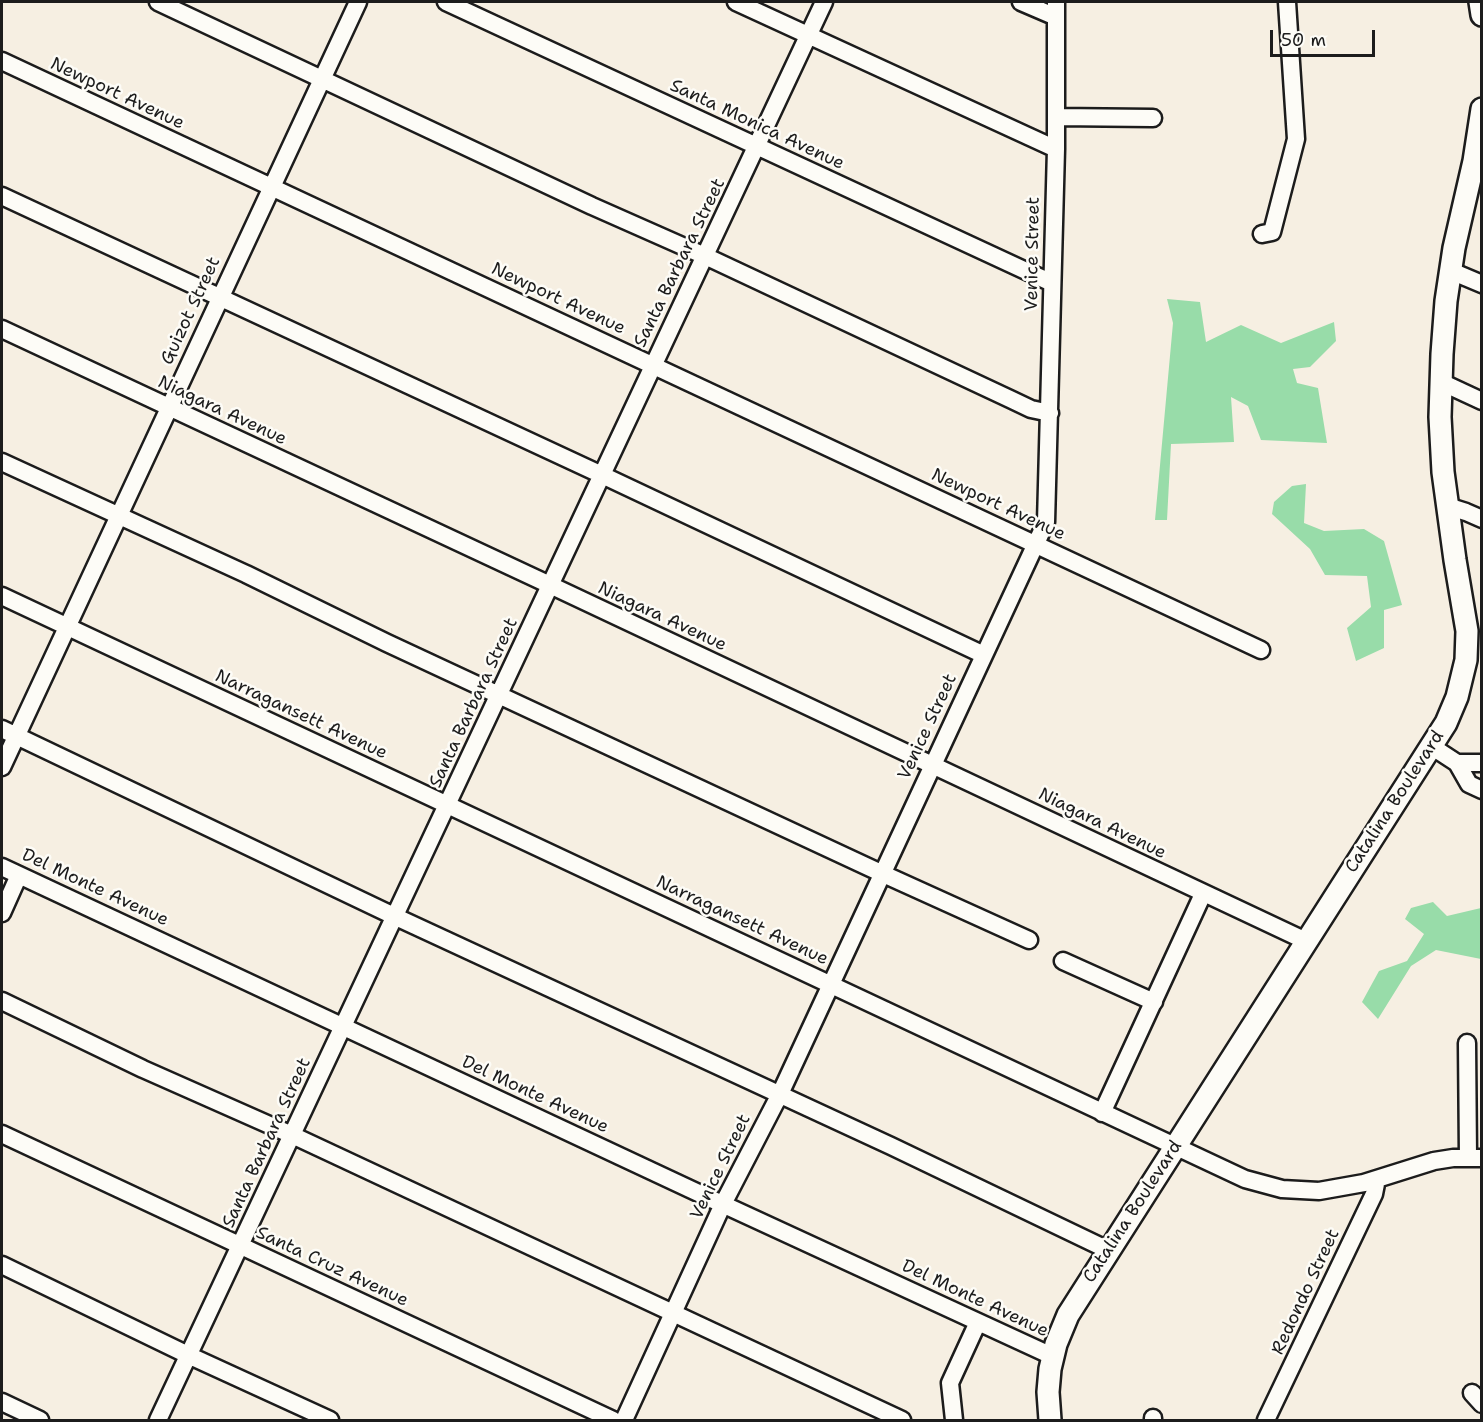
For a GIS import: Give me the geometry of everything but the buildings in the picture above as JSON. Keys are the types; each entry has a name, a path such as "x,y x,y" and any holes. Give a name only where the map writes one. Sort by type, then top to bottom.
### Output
{"main road":[{"path":"1480,2 1482,15"},
{"name":"Catalina Boulevard","path":"1050,1420 1048,1383 1053,1356 1068,1315 1107,1250 1446,723 1457,697 1463,678 1467,645 1465,616 1447,506 1442,453 1441,382 1444,326 1451,271 1458,228 1478,163 1482,109"}],"street":[{"path":"158,2 1031,409 1050,413"},
{"name":"Guizot Street","path":"2,767 9,733 67,627 219,296 358,2"},
{"name":"Santa Monica Avenue","path":"446,2 1052,283"},
{"path":"736,2 1056,149"},
{"name":"Santa Barbara Street","path":"158,1420 824,2"},
{"path":"1021,2 1056,9"},
{"path":"1262,234 1272,232 1296,139 1287,2"},
{"name":"Venice Street","path":"624,1420 723,1204 780,1094 1046,522 1056,149 1056,9"},
{"name":"Newport Avenue","path":"2,61 1261,650"},
{"path":"1056,117 1153,118"},
{"path":"2,196 984,655"},
{"path":"1451,271 1482,284"},
{"name":"Niagara Avenue","path":"2,329 1306,941"},
{"path":"1441,382 1482,401"},
{"path":"2,462 246,574 500,696 1029,940"},
{"path":"1447,506 1482,519"},
{"name":"Narragansett Avenue","path":"2,596 830,983 1174,1148 1245,1179 1282,1189 1319,1191 1350,1186 1424,1164 1475,1158"},
{"path":"9,733 396,917 891,1146 1107,1250"},
{"path":"1431,746 1457,763 1469,784 1482,790"},
{"path":"1457,763 1482,764"},
{"name":"Del Monte Avenue","path":"2,867 1053,1356"},
{"path":"2,913 19,874"},
{"path":"1102,1113 1203,894"},
{"path":"1063,961 1154,1002"},
{"path":"2,1001 143,1069 292,1135 902,1420"},
{"path":"1467,1043 1475,1158"},
{"name":"Santa Cruz Avenue","path":"2,1134 613,1420"},
{"name":"Redondo Street","path":"1266,1420 1374,1194 1377,1179"},
{"path":"2,1265 188,1355 330,1420"},
{"path":"954,1420 950,1383 978,1322"},
{"path":"2,1402 40,1420"}],"green space":[{"path":"1167,299 1200,302 1206,342 1241,325 1281,343 1334,322 1336,341 1310,367 1293,369 1297,383 1318,388 1327,443 1261,440 1248,406 1231,397 1234,442 1171,444 1167,520 1155,520 1173,323"},
{"path":"1306,484 1304,523 1324,531 1364,529 1384,541 1402,605 1384,610 1384,648 1356,661 1347,628 1371,607 1367,576 1325,575 1310,549 1272,514 1274,502 1292,486"},
{"path":"1433,902 1447,916 1481,908 1481,959 1436,950 1411,966 1378,1019 1362,1002 1379,971 1407,961 1424,934 1405,919 1411,908"}]}
